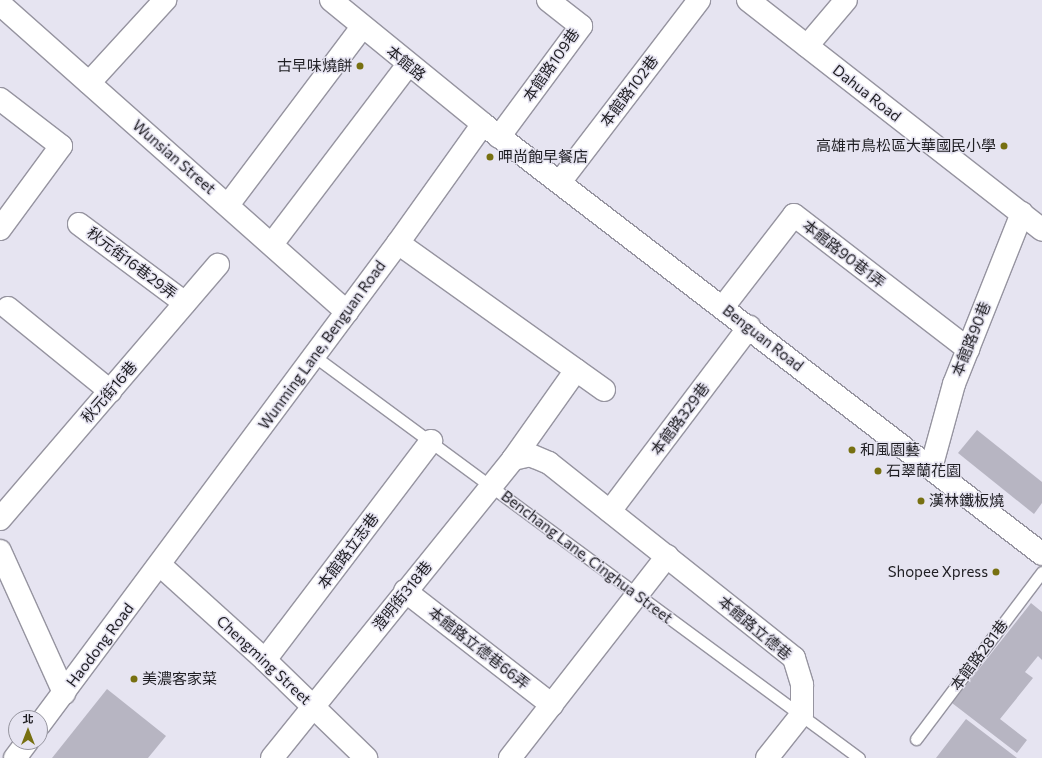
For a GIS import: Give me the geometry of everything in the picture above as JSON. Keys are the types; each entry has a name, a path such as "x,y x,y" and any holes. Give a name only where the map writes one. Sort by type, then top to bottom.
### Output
{"street":[{"path":"89,83 165,0"},
{"name":"本館路","path":"331,0 408,65 491,130"},
{"name":"本館路109巷","path":"491,130 581,26 548,0"},
{"name":"本館路102巷","path":"560,182 699,0"},
{"name":"Dahua Road","path":"748,0 1042,230"},
{"path":"807,46 846,0"},
{"name":"Wunsian Street","path":"0,4 347,312"},
{"path":"228,205 362,26"},
{"path":"272,244 408,65"},
{"path":"0,99 61,146 0,229"},
{"name":"Benguan Road","path":"491,130 931,468 1042,558"},
{"name":"Wunming Lane, Benguan Road","path":"160,565 398,243 491,130"},
{"name":"本館路90巷","path":"931,468 954,384 1022,213"},
{"name":"本館路90巷1弄","path":"723,307 794,215 968,349"},
{"name":"秋元街16巷29弄","path":"79,224 185,303"},
{"path":"398,243 604,390"},
{"name":"秋元街16巷","path":"0,519 218,264"},
{"path":"8,308 110,391"},
{"name":"本館路329巷","path":"610,511 749,327"},
{"path":"492,486 576,370"},
{"name":"本館路立志巷","path":"265,660 431,441"},
{"name":"本館路立德巷","path":"513,459 530,455 549,463 794,658 802,685 802,714"},
{"name":"澄明街318巷","path":"272,758 312,705 492,486"},
{"path":"0,551 64,693"},
{"path":"510,758 667,556"},
{"name":"Chengming Street","path":"160,565 265,660 366,758"},
{"name":"Haodong Road","path":"48,714 160,565"},
{"name":"本館路立德巷66弄","path":"405,591 552,705"},
{"path":"766,758 802,714"}],"lane":[{"name":"Benchang Lane, Cinghua Street","path":"314,356 802,714 859,758"},
{"name":"本館路281巷","path":"916,739 1042,558"}],"building":[{"path":"977,430 1042,482 1042,503 1034,514 958,453"},
{"path":"1031,603 1042,612 1042,660 1038,656 1025,672 1033,678 1000,719 1027,740 1017,753 952,703"},
{"path":"107,689 166,736 148,758 52,758"},
{"path":"966,719 1017,758 936,758"}],"place":[{"name":"古早味燒餅","path":"360,66"},
{"name":"高雄市鳥松區大華國民小學","path":"1004,146"},
{"name":"呷尚飽早餐店","path":"490,157"},
{"name":"和風園藝","path":"852,450"},
{"name":"石翠蘭花園","path":"878,471"},
{"name":"漢林鐵板燒","path":"921,501"},
{"name":"Shopee Xpress","path":"996,572"},
{"name":"美濃客家菜","path":"134,679"}]}
